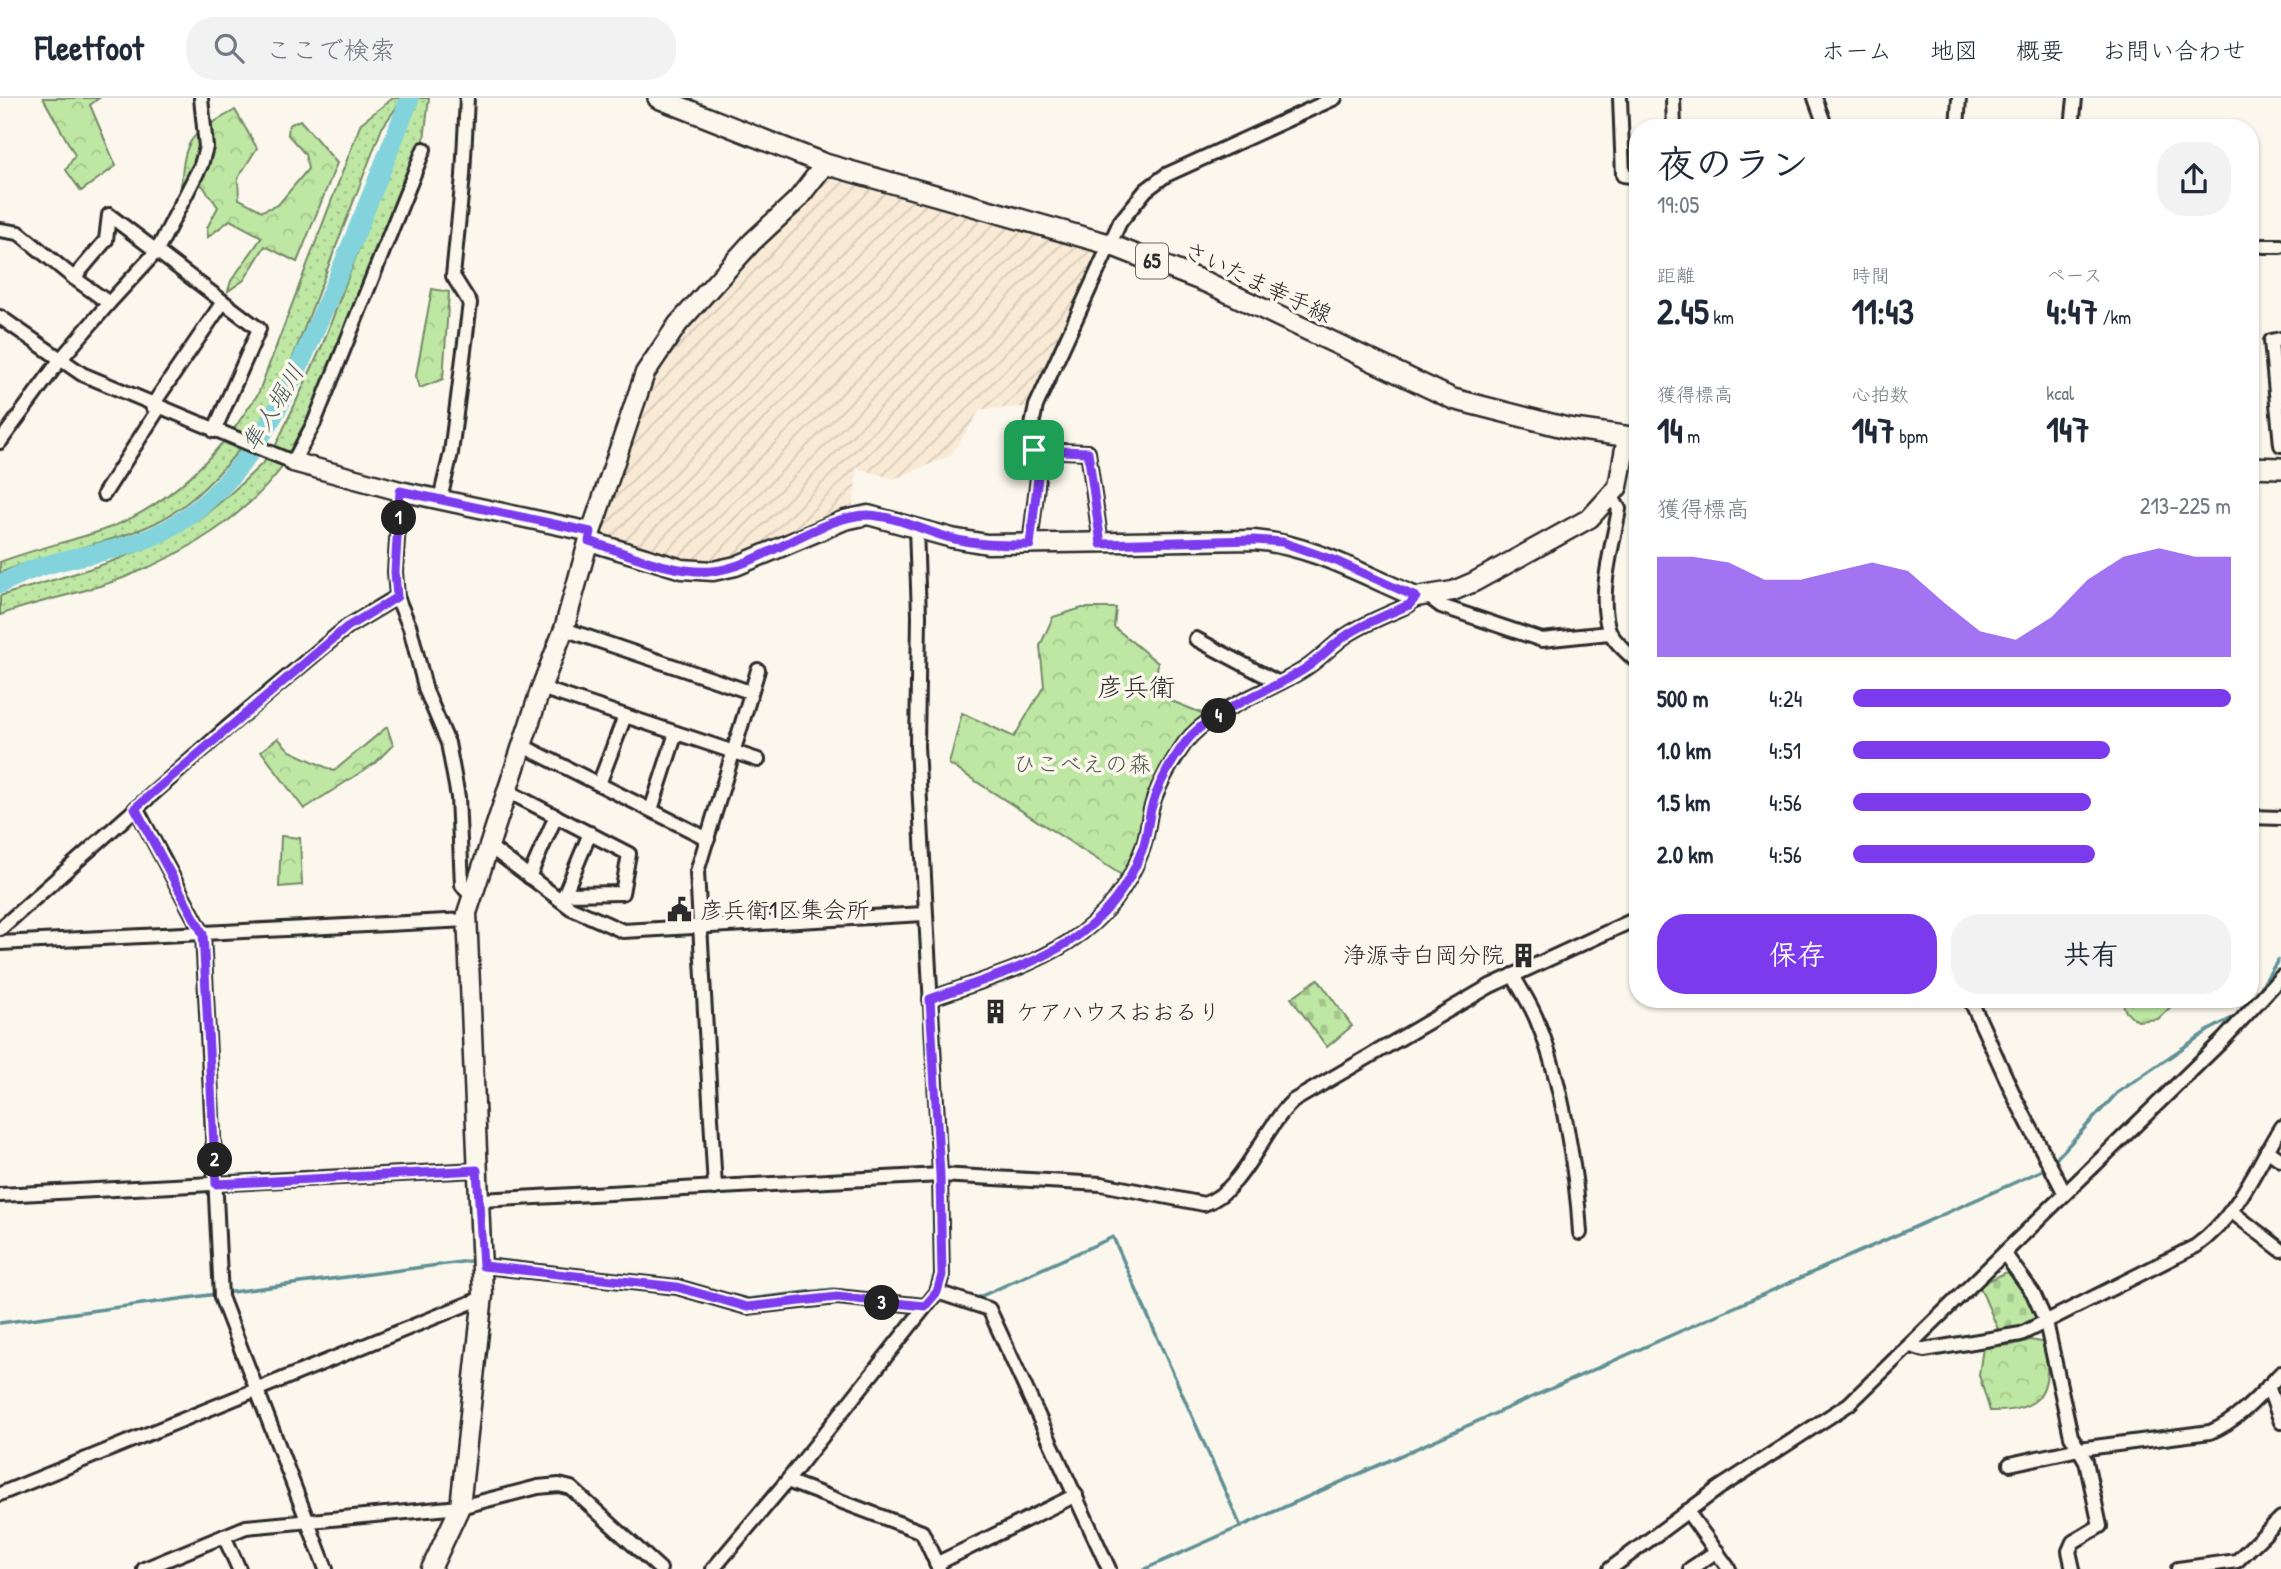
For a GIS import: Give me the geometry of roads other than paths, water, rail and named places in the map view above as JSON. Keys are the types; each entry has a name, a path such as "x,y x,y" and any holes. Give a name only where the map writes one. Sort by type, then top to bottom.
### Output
{"main road":[{"name":"さいたま幸手線","path":"658,98 825,164 1108,244 1208,283 1394,374 1453,399 1567,428 1629,436"},
{"path":"2259,467 2281,468"}],"street":[{"path":"0,442 60,360 157,251 206,147 201,98"},
{"path":"440,499 451,453 470,303 453,276 464,176 467,98"},
{"path":"1030,545 1038,477 1031,430 1036,406 1108,244 1131,205 1166,175 1335,98"},
{"path":"1620,98 1623,176 1629,176"},
{"path":"1815,98 1823,119"},
{"path":"1958,119 1959,98"},
{"path":"2073,119 2075,98"},
{"path":"1673,99 1674,119"},
{"path":"293,462 314,423 424,149"},
{"path":"431,1569 460,1507 482,1298 483,1266 467,920 471,895 490,848 541,688 564,629 590,536 645,373 678,324 752,242 797,200 825,164"},
{"path":"74,278 106,240 109,215 259,329 219,433"},
{"path":"0,230 19,233 109,303"},
{"path":"2263,247 2281,246"},
{"path":"104,494 155,407 223,302"},
{"path":"0,317 82,374 155,407 293,462 400,491 590,536 682,569 713,571 736,566 845,520 868,515 964,540 1030,545 1254,540 1282,542 1336,561 1441,606 1542,640 1609,632"},
{"path":"2281,339 2271,341 2281,445"},
{"path":"1034,450 1088,452 1101,544"},
{"path":"930,999 1025,965 1075,940 1102,918 1142,850 1152,807 1161,783 1186,742 1207,723 1308,667 1349,633 1422,597 1474,582 1590,518 1612,498 1623,476 1629,453"},
{"path":"400,491 395,572 397,597 410,628 426,691 448,743 458,797 462,885 471,895"},
{"path":"1612,498 1619,509 1605,596 1609,632 1629,653"},
{"path":"713,1569 787,1481 937,1292 942,1275 940,1175 917,746 919,616 916,527"},
{"path":"0,929 135,808 347,627 397,597"},
{"path":"564,629 750,692"},
{"path":"1196,639 1279,683"},
{"path":"715,1188 697,872 758,670"},
{"path":"541,688 758,760"},
{"path":"599,784 625,716"},
{"path":"650,810 676,733"},
{"path":"523,746 708,839"},
{"path":"509,792 629,854 622,893 563,897"},
{"path":"135,808 203,934 221,1297 326,1569"},
{"path":"529,877 556,816"},
{"path":"2259,817 2281,818"},
{"path":"563,897 590,833"},
{"path":"490,848 529,877 623,931 924,914"},
{"path":"0,943 467,920"},
{"path":"480,1200 940,1175 1101,1184 1205,1204 1218,1199 1232,1185 1279,1114 1293,1101 1513,975 1629,922"},
{"path":"1513,975 1538,1022 1555,1076 1578,1203 1580,1233"},
{"path":"2259,1001 2281,977"},
{"path":"1973,1008 2016,1100 2064,1192"},
{"path":"1610,1569 1687,1511 1849,1404 2223,1040 2252,1008"},
{"path":"1910,1346 1924,1350 2021,1334 2196,1246 2214,1234 2232,1212 2281,1127"},
{"path":"2267,1150 2281,1160"},
{"path":"0,1195 477,1170"},
{"path":"2232,1212 2281,1250"},
{"path":"2004,1253 2033,1293 2046,1322 2071,1436 2086,1461 2100,1525 2073,1542 2069,1551 2073,1569"},
{"path":"483,1266 677,1287 747,1307 837,1297 925,1306"},
{"path":"937,1292 989,1309 1109,1569"},
{"path":"0,1494 482,1298"},
{"path":"2010,1464 2079,1449 2210,1432 2221,1427 2281,1373"},
{"path":"2268,1387 2281,1422"},
{"path":"787,1481 922,1532 937,1566 1076,1495"},
{"path":"144,1569 246,1527 460,1507 538,1487 559,1485 571,1488 660,1569"},
{"path":"1687,1511 1729,1569"},
{"path":"2178,1569 2237,1561 2281,1518"},
{"path":"225,1536 240,1569"},
{"path":"1690,1569 1717,1551"}],"waterway":[{"name":"隼人堀川","path":"0,584 51,564 150,538 197,510 223,485 267,427 301,362 410,98"},
{"path":"2259,991 2278,960"},
{"path":"2053,1162 2117,1093 2209,1030 2238,1015"},
{"path":"1145,1569 2043,1170"},
{"path":"966,1295 977,1298 1113,1237 1241,1527"},
{"path":"488,1259 644,1277"},
{"path":"224,1293 477,1260"},
{"path":"679,1282 748,1299 833,1289 868,1294"},
{"path":"0,1323 217,1294"}],"place":[{"name":"彦兵衛1区集会所","path":"680,910"},
{"name":"浄源寺白岡分院","path":"1524,955"},
{"name":"ケアハウスおおるり","path":"996,1012"}],"district":[{"name":"彦兵衛","path":"1136,687"}],"park label":[{"name":"ひこべえの森","path":"1082,764"}]}
